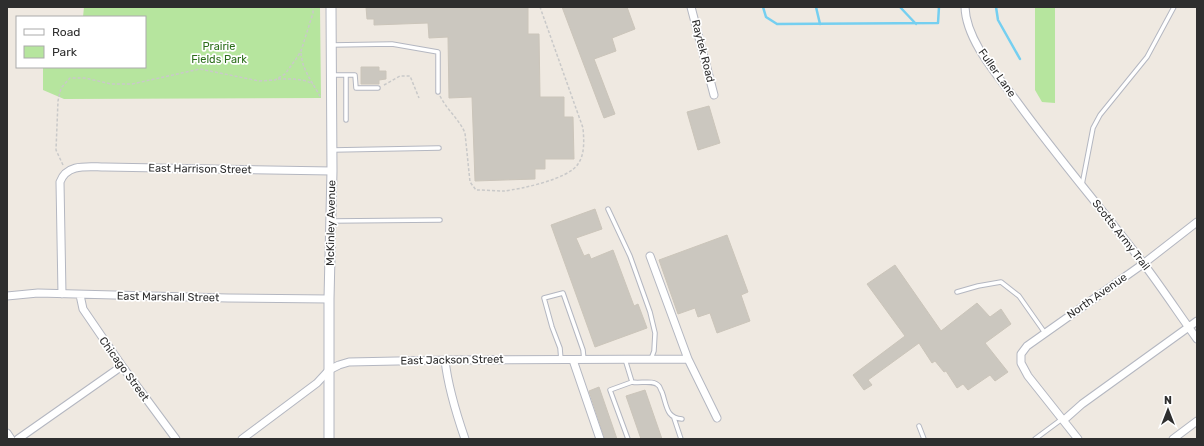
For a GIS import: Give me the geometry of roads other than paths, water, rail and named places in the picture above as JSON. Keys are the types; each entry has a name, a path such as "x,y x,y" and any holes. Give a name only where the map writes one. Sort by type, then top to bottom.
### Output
{"street":[{"name":"McKinley Avenue","path":"329,439 329,299 332,171 331,7"},
{"name":"Raytek Road","path":"691,7 714,95"},
{"name":"Fuller Lane","path":"964,7 965,16 972,35 987,61 1041,134"},
{"name":"Scotts Army Trail","path":"1041,134 1144,264 1197,339"},
{"name":"East Harrison Street","path":"62,294 60,182 68,171 79,167 105,167 332,171"},
{"name":"North Avenue","path":"1063,419 1028,376 1021,363 1020,357 1024,348 1144,264 1197,222"},
{"path":"650,256 688,359 717,418"},
{"name":"East Marshall Street","path":"7,296 38,293 221,298 329,299"},
{"name":"Chicago Street","path":"80,295 83,309 122,366 176,439"},
{"path":"1078,439 1063,419 1197,321"},
{"name":"East Jackson Street","path":"242,439 317,383 329,370 349,362 688,359"},
{"path":"445,360 448,385 465,439"},
{"path":"573,360 600,439"},
{"path":"18,439 122,366"},
{"path":"1173,439 1197,421"},
{"path":"7,434 11,439"}],"lane":[{"path":"1082,186 1093,128 1100,115 1147,57 1174,7"},
{"path":"331,45 392,44 438,52 438,92"},
{"path":"331,75 355,76 356,88 378,88"},
{"path":"346,75 346,120"},
{"path":"332,150 439,148"},
{"path":"608,209 630,256 650,312 655,333 654,351 651,359"},
{"path":"331,221 440,220"},
{"path":"957,292 1001,282 1019,296 1045,333"},
{"path":"561,360 560,348 552,327 544,298 563,293 584,360"},
{"path":"625,359 632,382"},
{"path":"628,439 610,390 632,382 654,383 660,386 670,415 674,418 681,439"},
{"path":"674,418 682,419"},
{"path":"1035,439 1063,419"},
{"path":"919,426 924,439"}],"waterway":[{"path":"763,7 766,17 777,24 938,23 939,7"},
{"path":"816,7 820,24"},
{"path":"900,7 916,24"},
{"path":"996,7 998,20 1020,59"}],"park label":[{"name":"Prairie Fields Park","path":"219,52"}]}
